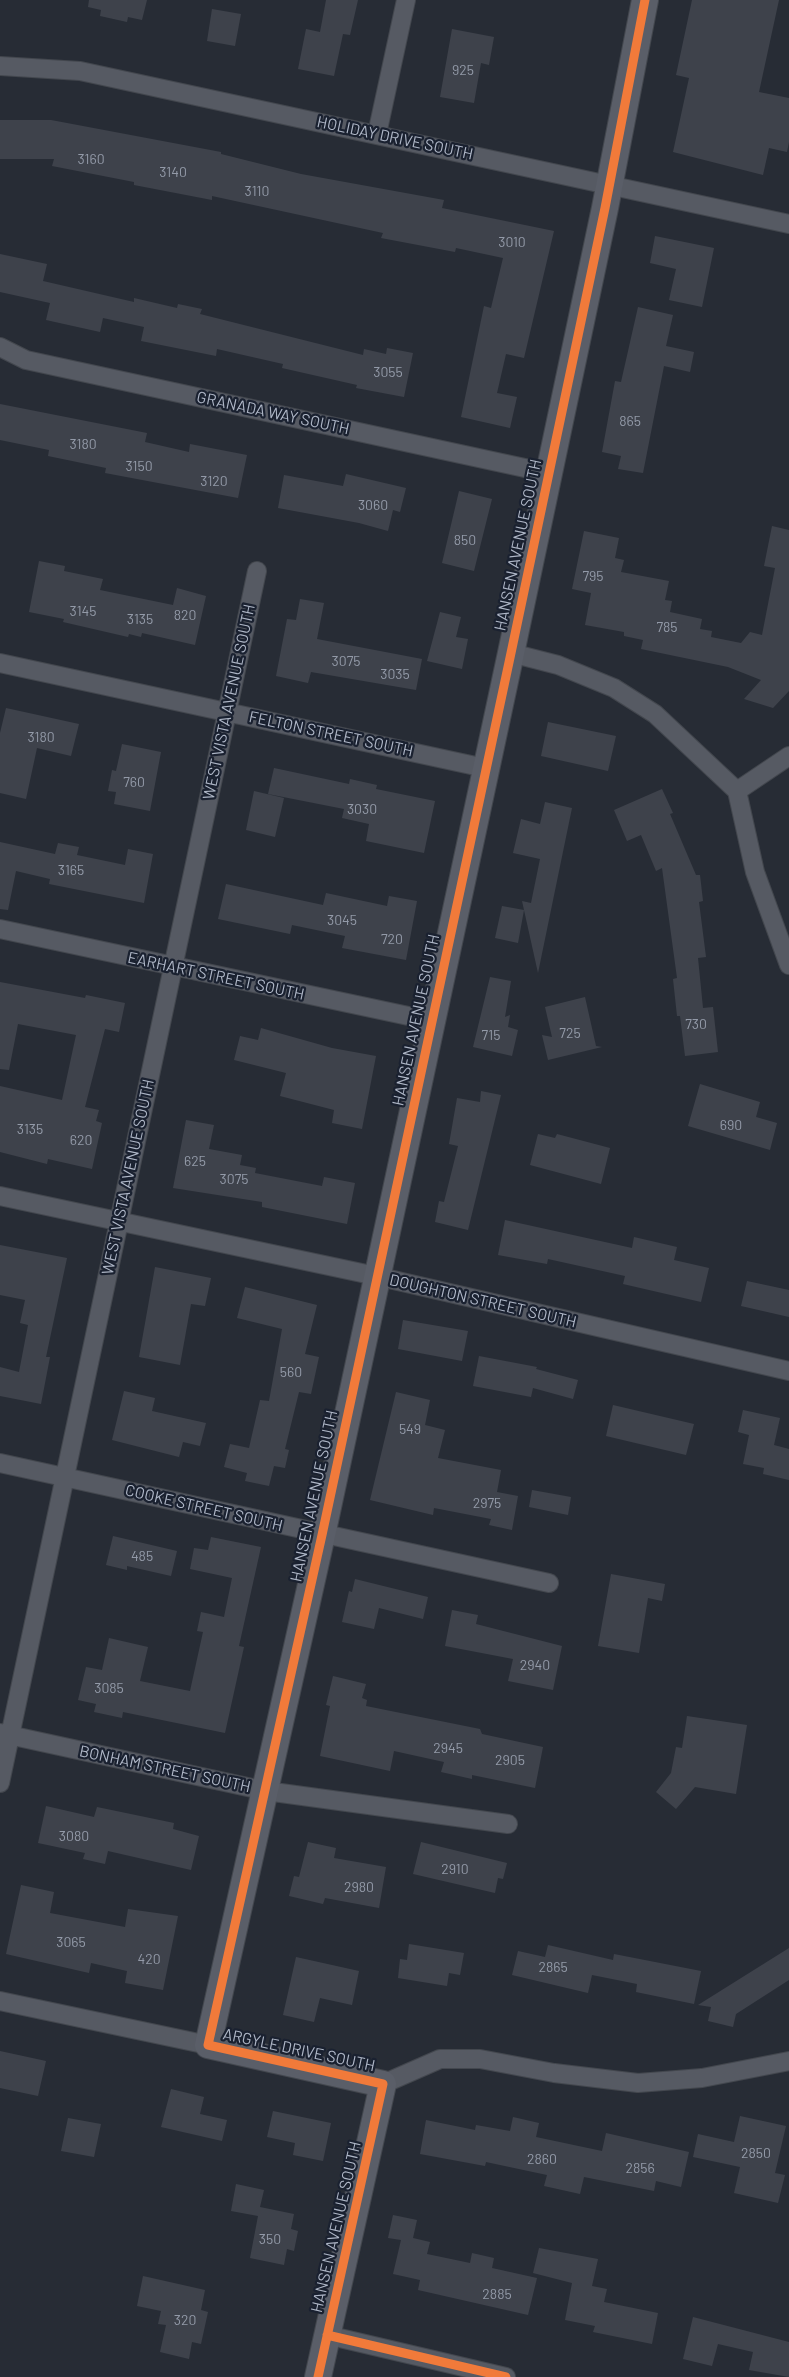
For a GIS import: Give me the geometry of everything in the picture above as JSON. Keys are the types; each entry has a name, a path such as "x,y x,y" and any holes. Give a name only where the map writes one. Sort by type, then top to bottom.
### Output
{"street":[{"path":"377,134 406,0"},
{"name":"HANSEN AVENUE SOUTH","path":"208,2045 322,1535 511,653 645,0"},
{"name":"HOLIDAY DRIVE SOUTH","path":"0,66 80,71 789,224"},
{"name":"GRANADA WAY SOUTH","path":"0,347 26,360 548,473"},
{"name":"WEST VISTA AVENUE SOUTH","path":"0,1783 5,1734 65,1477 257,571"},
{"path":"511,653 558,665 614,688 655,714 737,791 754,872 789,965"},
{"name":"FELTON STREET SOUTH","path":"0,663 485,768"},
{"path":"737,791 789,756"},
{"name":"EARHART STREET SOUTH","path":"0,929 173,968 432,1021"},
{"name":"DOUGHTON STREET SOUTH","path":"0,1196 376,1276 789,1371"},
{"name":"COOKE STREET SOUTH","path":"0,1463 549,1583"},
{"name":"BONHAM STREET SOUTH","path":"5,1734 266,1791 508,1824"},
{"name":"ARGYLE DRIVE SOUTH","path":"0,2001 383,2084 440,2059 480,2059 554,2073 638,2083 702,2078 789,2061"},
{"name":"HANSEN AVENUE SOUTH","path":"318,2377 383,2084"},
{"path":"327,2335 506,2377"}],"building":[{"path":"89,0 147,0 142,20 128,17 127,22 100,16 101,10 88,7"},
{"path":"326,0 358,0 350,35 343,34 334,76 298,69 306,29 320,32"},
{"path":"692,0 779,0 759,92 789,98 789,142 787,152 769,148 763,175 673,152 689,78 676,75"},
{"path":"212,9 241,14 235,46 207,41"},
{"path":"452,29 494,37 489,65 481,63 474,103 440,97"},
{"path":"0,120 51,120 221,152 221,154 301,174 444,200 442,208 554,231 524,358 506,354 497,393 517,397 510,428 461,417 484,306 491,308 503,258 456,248 455,252 381,238 383,233 212,196 212,200 134,185 134,182 52,166 54,159 0,159"},
{"path":"655,236 714,248 702,307 669,300 676,269 650,263"},
{"path":"0,254 47,264 43,281 134,302 134,298 177,308 178,304 202,309 200,314 363,355 364,349 386,354 387,348 413,353 404,397 356,388 357,385 282,368 283,364 217,349 216,356 141,341 144,327 103,318 100,332 46,320 50,303 0,292"},
{"path":"638,307 673,315 666,346 694,352 690,372 664,366 643,473 618,469 621,456 602,452 615,381 621,382"},
{"path":"0,404 147,433 145,442 189,452 190,444 247,455 238,498 105,473 106,468 48,456 49,450 0,440"},
{"path":"346,474 406,488 400,512 393,510 388,531 359,523 278,508 284,475 343,486"},
{"path":"459,491 492,499 474,571 442,563"},
{"path":"772,526 789,530 789,691 773,708 744,699 761,680 728,667 641,649 643,640 624,636 624,632 585,625 591,593 572,589 584,531 619,538 615,558 624,560 621,572 669,581 665,600 672,601 670,612 702,619 700,629 712,631 711,637 741,643 750,632 762,635 775,568 764,566"},
{"path":"39,561 65,566 64,571 103,579 100,590 173,605 177,588 206,596 195,645 142,633 141,637 129,634 128,637 29,612"},
{"path":"300,599 324,603 317,639 422,659 416,690 311,672 308,683 276,676 287,619 296,620"},
{"path":"440,612 461,617 456,637 468,639 462,669 427,661"},
{"path":"6,708 79,724 71,756 37,748 26,799 0,793 0,733"},
{"path":"548,722 616,736 608,771 541,756"},
{"path":"122,744 161,752 150,811 114,804 116,792 108,791 112,770 116,771"},
{"path":"274,768 349,784 350,779 377,785 376,789 435,801 424,853 366,841 369,824 342,818 344,809 268,794"},
{"path":"662,789 696,875 700,875 703,901 699,902 706,957 698,958 703,1008 713,1007 718,1052 685,1056 680,1016 677,1016 673,979 677,978 662,868 656,871 641,835 627,841 614,810"},
{"path":"254,791 284,798 275,837 246,830"},
{"path":"545,802 572,808 538,973 522,901 531,903 540,859 513,853 521,819 540,824"},
{"path":"0,842 55,854 58,843 79,847 77,855 125,865 128,849 153,854 144,903 49,884 50,879 16,871 8,910 0,909"},
{"path":"226,884 323,905 326,893 387,906 389,896 417,901 406,960 342,948 345,936 292,925 290,934 218,919"},
{"path":"502,906 524,910 518,943 495,938"},
{"path":"490,977 511,981 505,1017 510,1015 508,1027 518,1030 512,1056 473,1047"},
{"path":"0,982 125,1003 119,1032 105,1029 85,1107 99,1110 96,1121 102,1123 92,1169 48,1159 47,1164 0,1152 0,1086 62,1100 76,1035 18,1024 9,1070 0,1069"},
{"path":"585,997 596,1046 602,1047 548,1060 542,1035 552,1037 545,1007"},
{"path":"261,1028 332,1048 376,1056 362,1129 332,1123 334,1110 280,1096 286,1073 234,1060 240,1036 258,1040"},
{"path":"700,1084 760,1102 756,1117 777,1123 770,1150 688,1126"},
{"path":"481,1091 501,1095 468,1230 435,1222 439,1201 444,1202 458,1146 449,1144 457,1098 480,1102"},
{"path":"186,1120 214,1125 209,1149 242,1155 240,1165 256,1168 255,1173 322,1186 324,1177 355,1183 347,1224 262,1207 262,1202 173,1188"},
{"path":"538,1134 555,1138 557,1134 610,1148 601,1184 530,1165"},
{"path":"505,1220 632,1248 634,1237 677,1247 674,1260 709,1268 701,1302 623,1284 625,1276 548,1259 547,1264 498,1255"},
{"path":"0,1245 67,1258 46,1357 50,1357 41,1404 0,1396 0,1367 19,1372 28,1325 20,1323 25,1300 0,1295"},
{"path":"155,1267 211,1278 205,1306 191,1304 180,1365 139,1357"},
{"path":"747,1281 789,1290 789,1317 741,1306"},
{"path":"245,1287 317,1305 305,1354 319,1357 311,1394 299,1392 285,1449 289,1450 285,1468 274,1466 269,1486 245,1481 247,1473 224,1467 230,1444 249,1448 260,1400 269,1401 282,1329 237,1318"},
{"path":"403,1320 468,1331 462,1361 398,1349"},
{"path":"479,1356 537,1367 536,1369 578,1380 573,1399 533,1388 531,1397 473,1386"},
{"path":"124,1391 155,1398 152,1411 206,1423 200,1446 183,1442 179,1457 112,1440"},
{"path":"396,1392 430,1400 425,1425 445,1430 438,1458 501,1470 497,1492 518,1496 512,1530 489,1525 491,1519 434,1508 433,1515 370,1500"},
{"path":"613,1405 694,1424 686,1455 606,1436"},
{"path":"743,1410 780,1418 774,1445 789,1449 789,1480 763,1474 764,1468 743,1464 749,1435 738,1432"},
{"path":"532,1490 571,1497 568,1515 529,1507"},
{"path":"113,1536 177,1551 171,1576 127,1566 127,1570 106,1565"},
{"path":"211,1537 261,1547 239,1646 244,1647 225,1733 123,1712 122,1718 94,1712 96,1704 78,1700 86,1667 102,1670 109,1638 148,1647 140,1681 190,1691 203,1632 197,1631 201,1612 224,1617 232,1578 190,1569 194,1548 208,1550"},
{"path":"611,1574 665,1584 662,1601 648,1598 639,1653 598,1646"},
{"path":"355,1579 428,1597 423,1619 379,1608 374,1629 342,1622 349,1591 352,1592"},
{"path":"452,1610 478,1615 476,1624 562,1646 553,1690 508,1681 513,1659 445,1646"},
{"path":"333,1676 366,1684 362,1698 367,1700 366,1706 480,1729 482,1734 543,1747 535,1788 472,1775 472,1779 441,1772 444,1762 394,1751 390,1771 320,1756 330,1706 326,1705"},
{"path":"687,1716 747,1725 736,1794 695,1787 676,1809 656,1792 671,1773 676,1747 682,1748"},
{"path":"46,1806 94,1817 97,1807 174,1823 173,1829 199,1836 191,1870 108,1851 105,1864 83,1859 85,1853 38,1843"},
{"path":"308,1842 336,1848 334,1858 386,1867 379,1908 325,1898 323,1904 289,1896 294,1876 299,1877"},
{"path":"421,1842 507,1863 503,1879 498,1878 495,1893 413,1874"},
{"path":"21,1885 54,1892 50,1913 125,1927 128,1909 178,1916 163,1990 125,1983 127,1971 91,1963 89,1973 6,1954"},
{"path":"409,1944 464,1953 460,1975 449,1973 447,1986 398,1978 400,1959 407,1960"},
{"path":"548,1945 613,1960 614,1954 701,1971 694,2004 636,1992 637,1984 592,1975 588,1993 512,1975 518,1951 545,1957"},
{"path":"789,1948 789,1980 736,2014 733,2027 708,2021 711,2007 698,2005"},
{"path":"296,1957 359,1971 352,2005 320,1998 314,2022 283,2015"},
{"path":"0,2051 46,2061 38,2096 0,2088"},
{"path":"171,2089 204,2097 200,2114 227,2120 222,2141 161,2127"},
{"path":"273,2111 331,2123 323,2161 293,2155 295,2143 267,2137"},
{"path":"740,2116 786,2126 775,2173 785,2175 778,2203 734,2193 740,2167 693,2157 698,2134 734,2142"},
{"path":"513,2117 539,2123 536,2137 602,2151 606,2133 689,2152 681,2187 656,2181 654,2191 584,2177 580,2194 544,2186 547,2175 486,2162 485,2166 420,2154 426,2120 475,2130 476,2125 510,2131"},
{"path":"68,2118 101,2124 94,2157 61,2151"},
{"path":"236,2184 264,2190 260,2207 294,2214 291,2229 298,2231 294,2251 287,2249 284,2265 250,2258 258,2216 231,2211"},
{"path":"393,2215 417,2220 413,2238 430,2242 427,2254 470,2263 472,2253 494,2258 492,2268 537,2278 528,2315 418,2290 420,2280 393,2274 401,2240 388,2238"},
{"path":"539,2248 598,2259 592,2286 607,2289 604,2302 658,2313 652,2344 593,2332 595,2326 565,2320 572,2283 533,2273"},
{"path":"143,2276 205,2290 201,2310 208,2312 201,2344 192,2342 189,2359 160,2352 166,2325 158,2324 161,2311 137,2306"},
{"path":"693,2317 789,2342 789,2377 749,2370 753,2352 718,2344 712,2366 683,2359"}],"cycle path":[{"path":"318,2377 383,2084 208,2045 322,1535 511,653 605,208 645,0"},
{"path":"327,2335 506,2377"}]}
